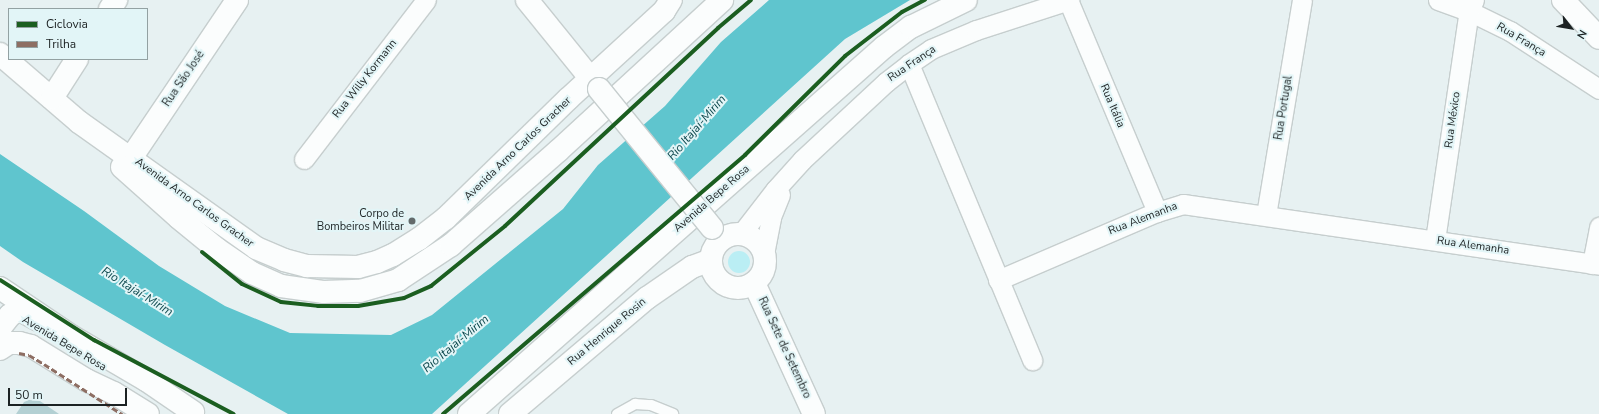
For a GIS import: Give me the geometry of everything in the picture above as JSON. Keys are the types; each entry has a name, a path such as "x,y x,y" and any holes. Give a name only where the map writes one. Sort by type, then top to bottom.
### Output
{"main road":[{"name":"Rua São José","path":"131,158 238,0"},
{"path":"527,0 595,84 725,234 756,241 764,254 763,270 754,283 738,288 722,283 716,277 711,260 716,246 725,234"},
{"name":"Avenida Arno Carlos Gracher","path":"0,54 79,122 256,248 284,260 308,266 358,267 377,262 393,255 419,239 446,218 595,84 664,11 671,0"},
{"path":"79,122 103,150 179,218 217,249 252,273 281,286 323,292 360,291 398,280 450,246 558,151 722,0"},
{"name":"Avenida Bepe Rosa","path":"469,414 878,51 911,27 966,0"},
{"path":"1563,0 1599,38"},
{"path":"52,98 76,60"},
{"name":"Rua Henrique Rosin","path":"510,414 647,298 692,267 711,260"},
{"name":"Rua Sete de Setembro","path":"754,283 814,414"},
{"name":"Avenida Bepe Rosa","path":"0,288 71,336 146,380 195,413"},
{"path":"4,315 20,310 53,330 71,336"},
{"name":"Avenida Bepe Rosa","path":"4,315 35,328 140,389 195,413"},
{"path":"35,328 53,348 92,374 114,393"},
{"path":"0,349 9,343 19,343 31,346 86,380 114,393 148,414"}],"street":[{"name":"Rua Willy Kormann","path":"304,159 426,0"},
{"name":"Rua França","path":"725,234 786,178 845,119 886,82 909,64 931,50 976,30 1068,0"},
{"name":"Rua Itália","path":"1068,0 1157,212"},
{"name":"Rua Portugal","path":"1266,215 1302,0"},
{"name":"Rua França","path":"1438,0 1471,5 1599,89"},
{"name":"Rua México","path":"1435,240 1471,5"},
{"path":"909,64 1032,360"},
{"name":"Rua França","path":"764,254 771,217 786,178"},
{"name":"Rua Alemanha","path":"998,280 1171,206 1193,204 1596,264"},
{"path":"1596,264 1599,227"}],"lane":[{"path":"617,414 635,404 651,405 673,414"}],"shaded area":[{"path":"739,251 747,254 750,262 747,270 739,273 731,270 728,262 731,254"}],"water":[{"name":"Rio Itajaí-Mirim","path":"769,0 910,0 845,39 432,414 288,414 165,345 23,262 0,246 0,154 84,211 159,266 225,306 290,333 391,335 432,315 563,209 598,165 665,106 721,42"}],"building":[{"path":"29,400 40,401 59,414 16,414 24,402"}],"marked path":[{"path":"19,353 29,355 122,414"}],"cycle path":[{"path":"202,252 242,284 281,302 318,306 358,306 404,298 431,286 505,226 718,28 751,0"},
{"path":"443,414 745,155 845,56 902,12 925,0"},
{"path":"0,280 94,340 234,414"}],"place":[{"name":"Corpo de Bombeiros Militar","path":"412,221"}]}
